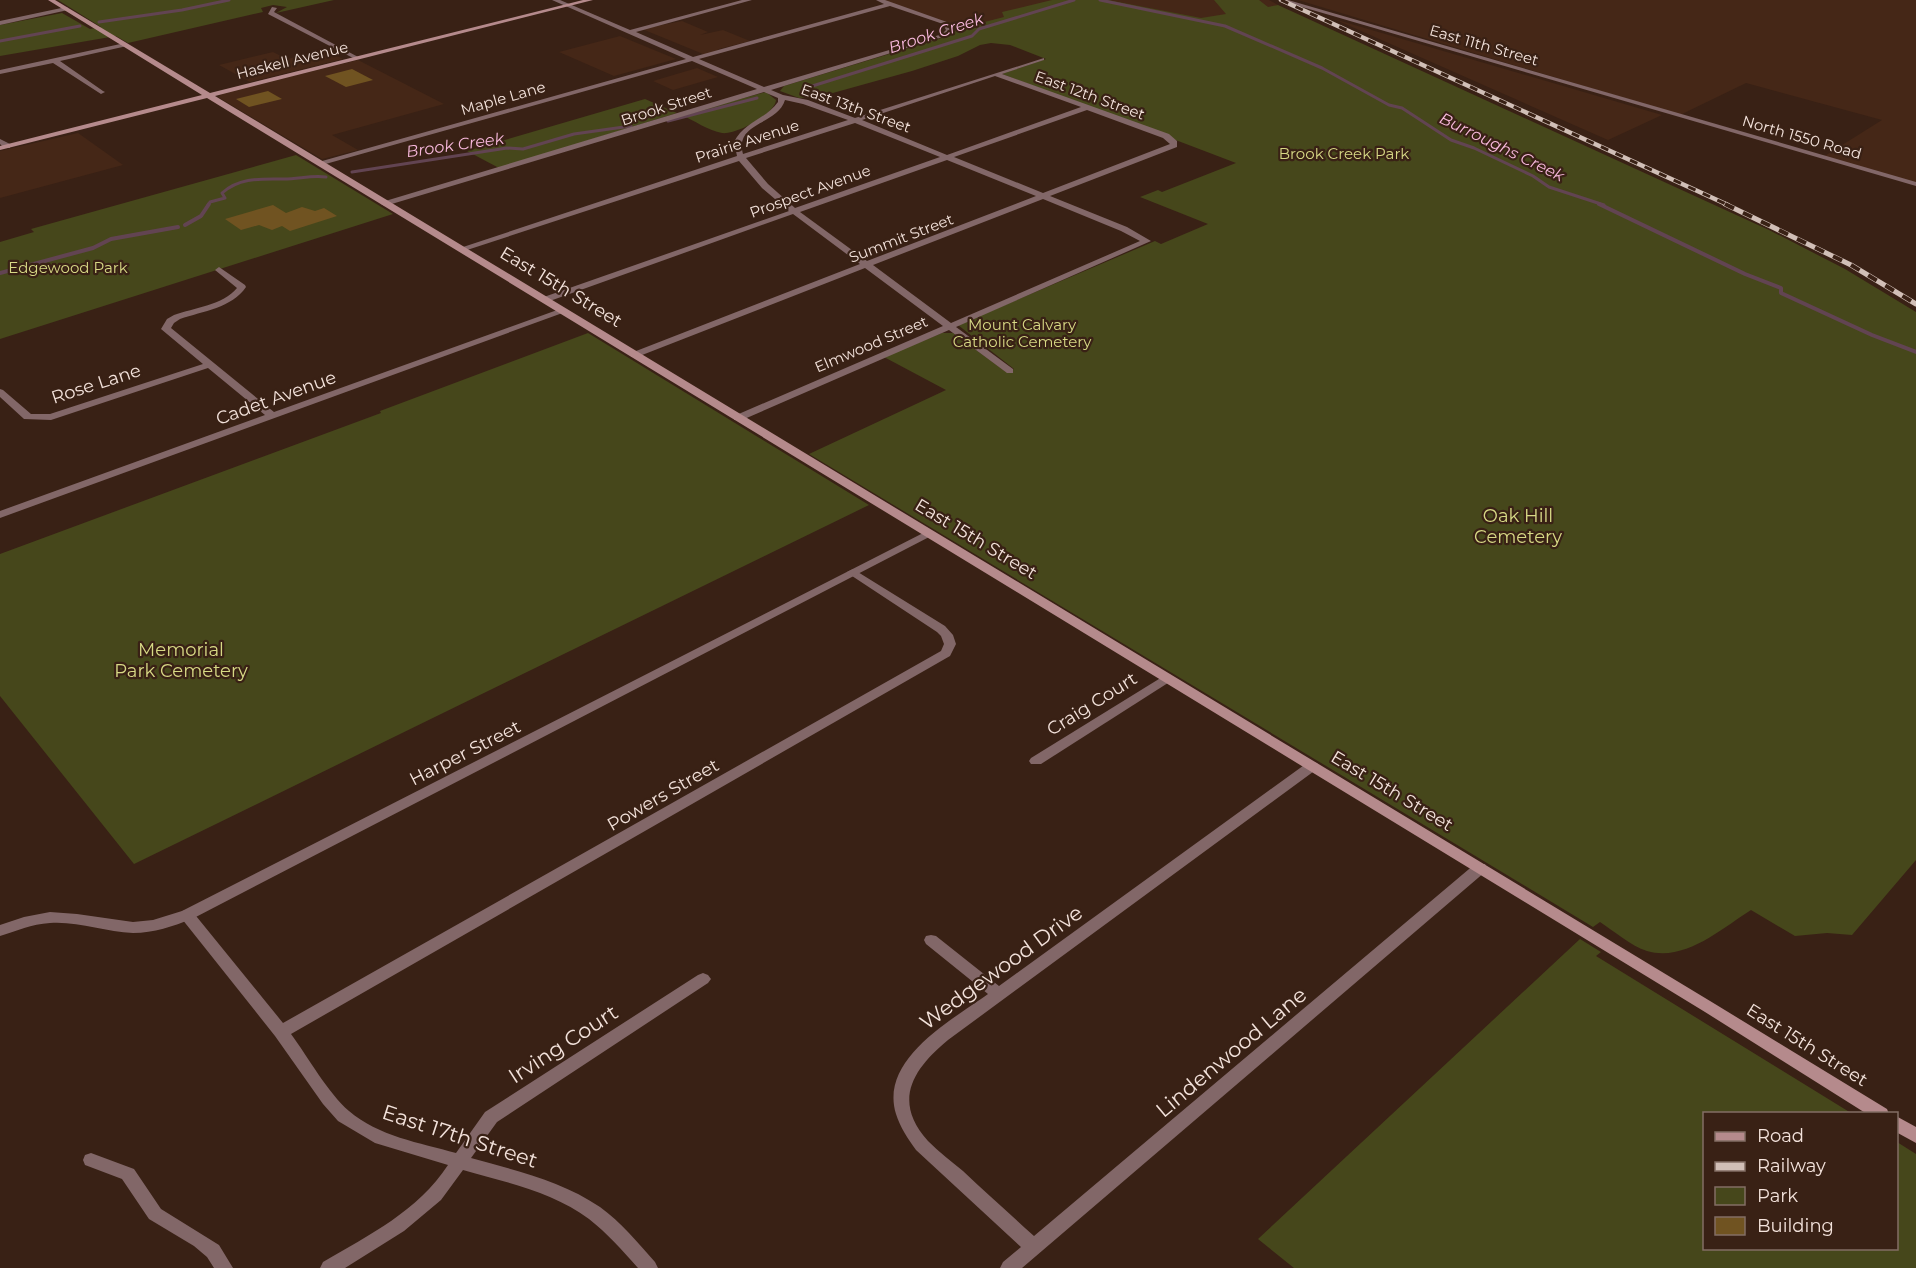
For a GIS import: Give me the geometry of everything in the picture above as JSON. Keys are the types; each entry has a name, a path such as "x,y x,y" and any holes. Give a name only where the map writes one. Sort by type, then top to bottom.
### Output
{"main road":[{"name":"East 15th Street","path":"51,0 1879,1112"},
{"name":"Haskell Avenue","path":"2,145 590,0"},
{"path":"1898,1124 1916,1136"}],"street":[{"name":"East 13th Street","path":"555,0 767,89 780,97 805,102 854,120 1147,241"},
{"path":"630,32 749,0"},
{"path":"879,0 891,4"},
{"name":"East 11th Street","path":"1281,0 1680,116"},
{"name":"Brook Street","path":"385,204 944,35 950,28 940,21 891,4"},
{"name":"Maple Lane","path":"319,164 891,4"},
{"path":"274,8 270,13 357,58"},
{"path":"0,23 66,9"},
{"path":"0,72 125,45"},
{"name":"Prairie Avenue","path":"461,249 1042,58"},
{"path":"55,61 101,92"},
{"name":"East 12th Street","path":"995,74 1166,136 1175,143"},
{"path":"780,97 783,102 777,109 737,138 736,149 740,158 765,186 794,211 1010,371"},
{"name":"Prospect Avenue","path":"544,300 1086,108"},
{"name":"North 1550 Road","path":"1680,116 1916,184"},
{"name":"Summit Street","path":"634,355 1169,149 1175,143"},
{"name":"Elmwood Street","path":"738,418 1147,241"},
{"path":"219,270 242,287 239,294 177,317 170,321 166,329 272,416"},
{"name":"Cadet Avenue","path":"0,515 562,311"},
{"name":"Rose Lane","path":"0,392 28,417 51,417 208,364"},
{"name":"Harper Street","path":"0,931 26,922 48,918 68,918 122,927 143,927 187,915 597,706 929,533"},
{"name":"Powers Street","path":"281,1032 946,653 950,644 941,628 853,572"},
{"name":"Craig Court","path":"1036,761 1167,678"},
{"name":"Wedgewood Drive","path":"1034,1247 922,1144 910,1130 902,1106 903,1081 912,1063 925,1049 999,994 1312,766"},
{"name":"Lindenwood Lane","path":"1009,1268 1480,868"},
{"name":"East 17th Street","path":"187,915 281,1032 329,1099 344,1116 381,1138 536,1184 593,1212 620,1235 649,1268"},
{"path":"930,940 999,994"},
{"name":"Irving Court","path":"329,1268 422,1207 437,1192 491,1117 704,979"},
{"path":"91,1160 128,1174 155,1214 213,1251 224,1268"}],"shaded area":[{"path":"883,0 1065,0 960,32 947,22"},
{"path":"1075,0 1269,0 1278,5 1217,26"},
{"path":"1298,0 1916,0 1916,183 1823,157 1882,120 1746,83 1680,115"},
{"path":"1334,19 1662,115 1608,140"},
{"path":"682,21 708,32 700,35 723,30 750,41 719,49 708,56 642,29"},
{"path":"620,36 676,59 614,76 559,52"},
{"path":"326,50 343,59 250,82 219,65 273,52 287,59"},
{"path":"358,60 444,104 332,135 358,150 322,159 218,97 223,93"},
{"path":"697,68 718,77 673,90 653,81"},
{"path":"78,133 123,165 0,198 0,151"}],"green space":[{"path":"58,0 334,0 276,13 287,7 273,5 261,8 263,12 128,43 116,36 0,56 0,25 62,13 90,29 101,27"},
{"name":"Oak Hill Cemetery","path":"1052,0 1108,0 1201,18 1226,14 1214,0 1259,0 1268,7 1278,5 1769,230 1845,269 1916,312 1916,860 1852,935 1827,933 1795,936 1751,910 1702,942 1675,952 1661,953 1635,946 1600,922 1593,927 809,454 946,390 884,357 942,333 953,333 1006,372 1014,369 958,325 1155,241 1161,244 1208,224 1140,197 1158,190 1162,192 1236,163 1002,74 1046,59 1010,45 991,43 980,45 958,56 912,71 822,96 799,98 780,91 784,86 945,37 954,29 960,32 966,30 965,27 1004,17 1002,12"},
{"path":"766,92 776,100 774,106 762,117 736,131 717,132 682,115"},
{"path":"645,99 677,113 499,168 467,151"},
{"name":"Edgewood Park","path":"296,155 393,214 0,339 0,242 34,232 31,229"},
{"name":"Memorial Park Cemetery","path":"588,333 869,505 134,864 0,696 0,554 381,413 380,411"},
{"path":"1580,939 1601,952 1596,956 1849,1112 1703,1112 1703,1250 1898,1250 1898,1143 1916,1154 1916,1268 1294,1268 1258,1239"}],"building":[{"path":"352,69 373,80 346,87 325,76"},
{"path":"268,91 282,99 249,107 236,99"},
{"path":"273,205 286,213 302,207 315,211 324,208 337,216 290,231 282,226 272,230 259,225 241,230 225,219"}],"waterway":[{"name":"Burroughs Creek","path":"99,22 182,10 229,0"},
{"name":"Brook Creek","path":"806,88 972,36 979,29 1074,0"},
{"name":"Burroughs Creek","path":"1100,0 1225,26 1322,68 1389,105 1402,108 1451,140 1474,148 1533,176 1549,187 1604,205"},
{"name":"Burroughs Creek","path":"0,41 80,26"},
{"name":"Brook Creek","path":"668,121 757,98"},
{"name":"Brook Creek","path":"352,172 507,148 523,149 574,134 631,126"},
{"name":"Brook Creek","path":"208,205 210,202 225,198 222,193 243,182 259,179 326,177"},
{"name":"Brook Creek","path":"185,225 201,216 209,204"},
{"name":"Burroughs Creek","path":"1599,204 1745,274 1781,288 1781,293 1872,335 1916,352"},
{"name":"Brook Creek","path":"0,273 93,248 111,239 178,227"}],"railway":[{"path":"1281,0 1728,205"},
{"path":"1725,204 1851,265 1916,304"}],"park label":[{"name":"Brook Creek Park","path":"1344,153"},
{"name":"Mount Calvary Catholic Cemetery","path":"1022,332"}]}
